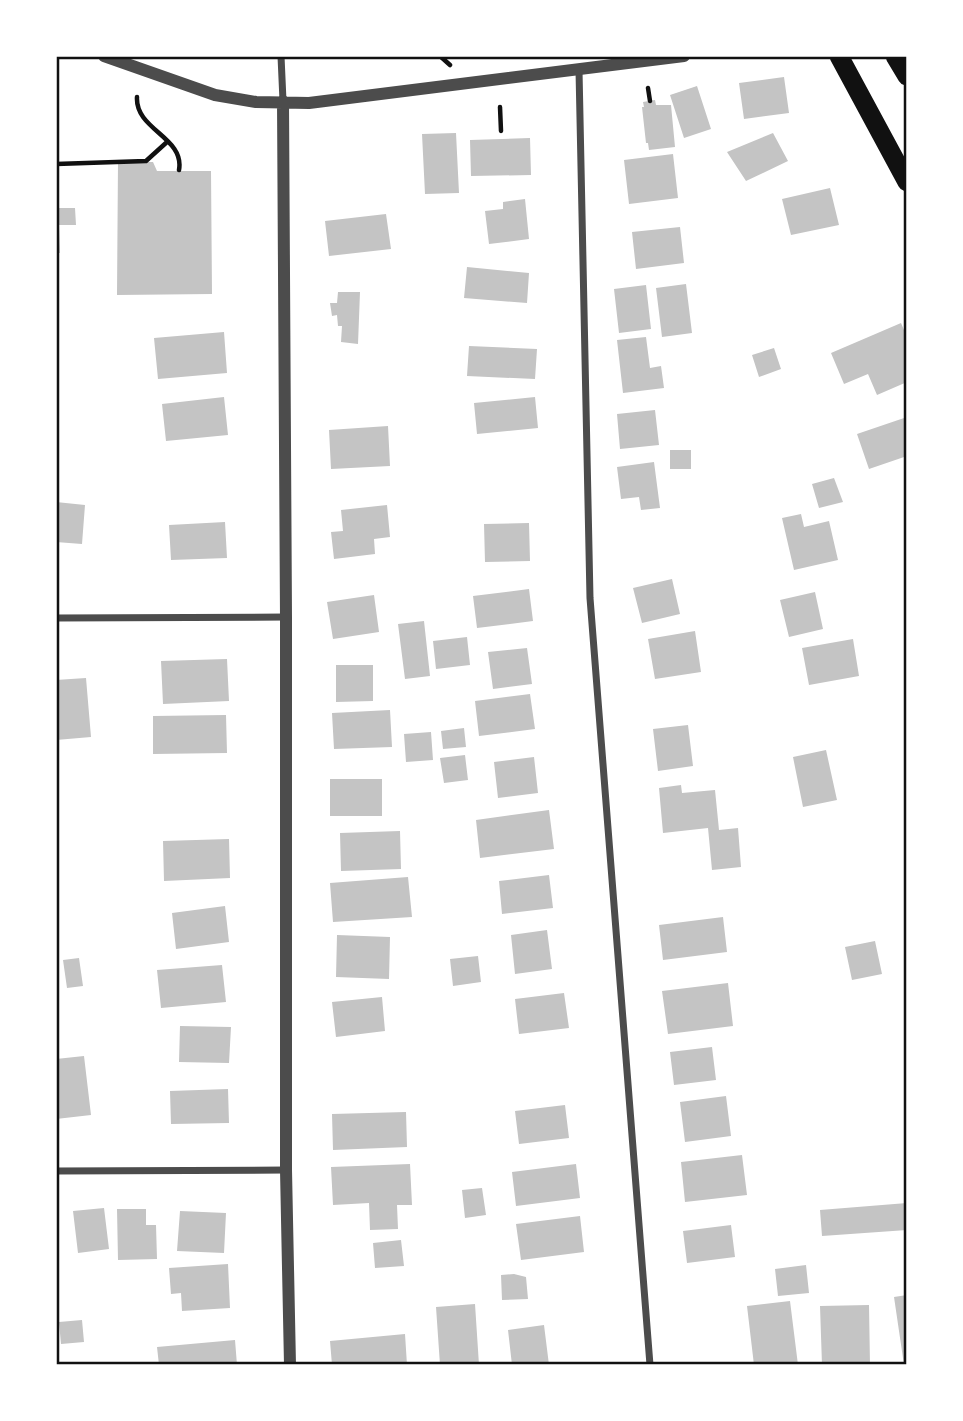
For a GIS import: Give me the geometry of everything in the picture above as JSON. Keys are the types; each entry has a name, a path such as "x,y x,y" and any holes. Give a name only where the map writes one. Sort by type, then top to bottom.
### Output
{"highway":[{"path":"839,56 907,182"},
{"path":"895,56 907,76"}],"street":[{"path":"104,56 215,95 256,102 309,103 684,56"},
{"path":"281,56 286,617 286,1170 290,1365"},
{"path":"579,70 590,598 650,1365"},
{"path":"56,618 286,617"},
{"path":"56,1171 286,1170"}],"path":[{"path":"648,88 650,101"},
{"path":"137,97 139,112 175,147 179,155 179,170"},
{"path":"500,107 500,131"},
{"path":"56,164 145,161 167,142"}],"building":[{"path":"784,77 789,113 744,119 739,83"},
{"path":"697,86 711,129 684,138 670,95"},
{"path":"655,100 656,105 671,105 675,147 649,150 646,143 643,102"},
{"path":"456,133 459,193 425,194 422,134"},
{"path":"773,133 788,161 746,181 727,152"},
{"path":"530,138 531,175 471,176 470,140"},
{"path":"673,154 678,198 629,204 624,160"},
{"path":"118,162 153,162 157,171 211,171 212,294 117,295"},
{"path":"830,188 839,225 791,235 782,199"},
{"path":"525,199 529,239 489,244 485,211 503,209 503,202"},
{"path":"56,208 75,208 76,225 59,225 60,253 56,253"},
{"path":"386,214 391,249 329,256 325,221"},
{"path":"680,227 684,263 636,269 632,232"},
{"path":"467,267 529,273 527,303 464,298"},
{"path":"56,281 59,281 59,315 56,315"},
{"path":"686,284 692,333 662,337 656,288"},
{"path":"646,285 651,329 619,333 614,289"},
{"path":"338,292 360,292 358,344 341,342 342,326 338,326 337,315 332,316 330,303 337,303"},
{"path":"901,323 907,337 907,382 877,395 868,374 844,384 831,353"},
{"path":"224,332 227,373 158,379 154,338"},
{"path":"646,337 650,368 661,366 664,388 623,393 617,340"},
{"path":"469,346 537,349 535,379 467,376"},
{"path":"774,348 781,369 759,377 752,355"},
{"path":"224,397 228,435 166,441 162,404"},
{"path":"535,397 538,428 477,434 474,403"},
{"path":"655,410 659,445 620,449 617,414"},
{"path":"907,417 907,456 869,469 857,434"},
{"path":"388,426 390,466 331,469 329,430"},
{"path":"670,450 691,450 691,469 670,469"},
{"path":"654,462 660,508 641,510 639,497 621,499 617,467"},
{"path":"834,478 843,502 819,508 812,484"},
{"path":"56,502 85,505 82,544 56,542"},
{"path":"387,505 390,537 374,539 375,554 334,559 331,532 343,531 341,510"},
{"path":"801,514 804,527 829,521 838,560 794,570 782,518"},
{"path":"225,522 227,558 171,560 169,525"},
{"path":"529,523 530,561 485,562 484,524"},
{"path":"672,579 680,614 642,623 633,588"},
{"path":"529,589 533,621 477,628 473,596"},
{"path":"815,592 823,629 789,637 780,600"},
{"path":"374,595 379,632 333,639 327,602"},
{"path":"424,621 430,676 405,679 398,624"},
{"path":"695,631 701,672 655,679 648,639"},
{"path":"467,637 470,665 436,669 433,641"},
{"path":"853,639 859,676 809,685 802,648"},
{"path":"527,648 532,684 493,689 488,652"},
{"path":"227,659 229,701 163,704 161,661"},
{"path":"336,665 373,665 373,701 336,702"},
{"path":"86,678 91,737 56,740 56,680"},
{"path":"530,694 535,729 479,736 475,701"},
{"path":"390,710 392,747 334,749 332,713"},
{"path":"226,715 227,753 153,754 153,716"},
{"path":"688,725 693,766 658,771 653,729"},
{"path":"464,728 466,747 443,749 441,731"},
{"path":"431,732 433,760 406,762 404,734"},
{"path":"826,750 837,800 803,807 793,757"},
{"path":"465,755 468,780 444,783 440,758"},
{"path":"534,757 538,793 498,798 494,762"},
{"path":"330,779 382,779 382,816 330,816"},
{"path":"681,785 682,793 715,790 719,830 738,828 741,867 712,870 708,828 663,833 659,788"},
{"path":"549,810 554,849 480,858 476,820"},
{"path":"400,831 401,869 341,871 340,833"},
{"path":"229,839 230,878 164,881 163,841"},
{"path":"549,875 553,908 502,914 499,881"},
{"path":"408,877 412,917 333,922 330,883"},
{"path":"225,906 229,942 176,949 172,913"},
{"path":"723,917 727,952 663,960 659,925"},
{"path":"547,930 552,969 515,974 511,935"},
{"path":"337,935 390,937 389,979 336,977"},
{"path":"875,941 882,974 852,980 845,947"},
{"path":"478,956 481,982 453,986 450,959"},
{"path":"79,958 83,986 67,988 63,960"},
{"path":"222,965 226,1002 161,1008 157,970"},
{"path":"728,983 733,1026 668,1034 662,991"},
{"path":"564,993 569,1028 519,1034 515,999"},
{"path":"382,997 385,1031 336,1037 332,1002"},
{"path":"180,1026 231,1027 229,1063 179,1062"},
{"path":"712,1047 716,1080 674,1085 670,1052"},
{"path":"84,1056 91,1115 56,1119 56,1059"},
{"path":"228,1089 229,1123 171,1124 170,1091"},
{"path":"726,1096 731,1136 685,1142 680,1102"},
{"path":"565,1105 569,1138 519,1144 515,1111"},
{"path":"406,1112 407,1147 333,1150 332,1114"},
{"path":"742,1155 747,1195 685,1202 681,1162"},
{"path":"410,1164 412,1205 397,1205 398,1229 370,1230 369,1203 333,1205 331,1167"},
{"path":"576,1164 580,1198 516,1206 512,1172"},
{"path":"482,1188 486,1215 465,1218 462,1190"},
{"path":"907,1203 907,1230 822,1236 820,1210"},
{"path":"104,1208 109,1249 78,1253 73,1211"},
{"path":"117,1209 146,1209 146,1225 156,1225 157,1259 118,1260"},
{"path":"180,1211 226,1213 224,1253 177,1251"},
{"path":"580,1216 584,1252 521,1260 516,1224"},
{"path":"731,1225 735,1257 687,1263 683,1231"},
{"path":"401,1240 404,1266 375,1268 373,1243"},
{"path":"228,1264 230,1308 182,1311 181,1293 171,1294 169,1268"},
{"path":"806,1265 809,1293 778,1296 775,1269"},
{"path":"501,1275 526,1277 528,1299 502,1300"},
{"path":"907,1295 907,1365 904,1365 894,1297"},
{"path":"790,1301 798,1365 754,1365 747,1306"},
{"path":"475,1304 479,1365 440,1365 436,1307"},
{"path":"869,1305 870,1365 822,1365 820,1306"},
{"path":"82,1320 84,1342 61,1344 59,1322"},
{"path":"544,1325 549,1365 512,1365 508,1330"},
{"path":"405,1334 407,1365 332,1365 330,1341"},
{"path":"235,1340 237,1365 159,1365 157,1347"}]}
